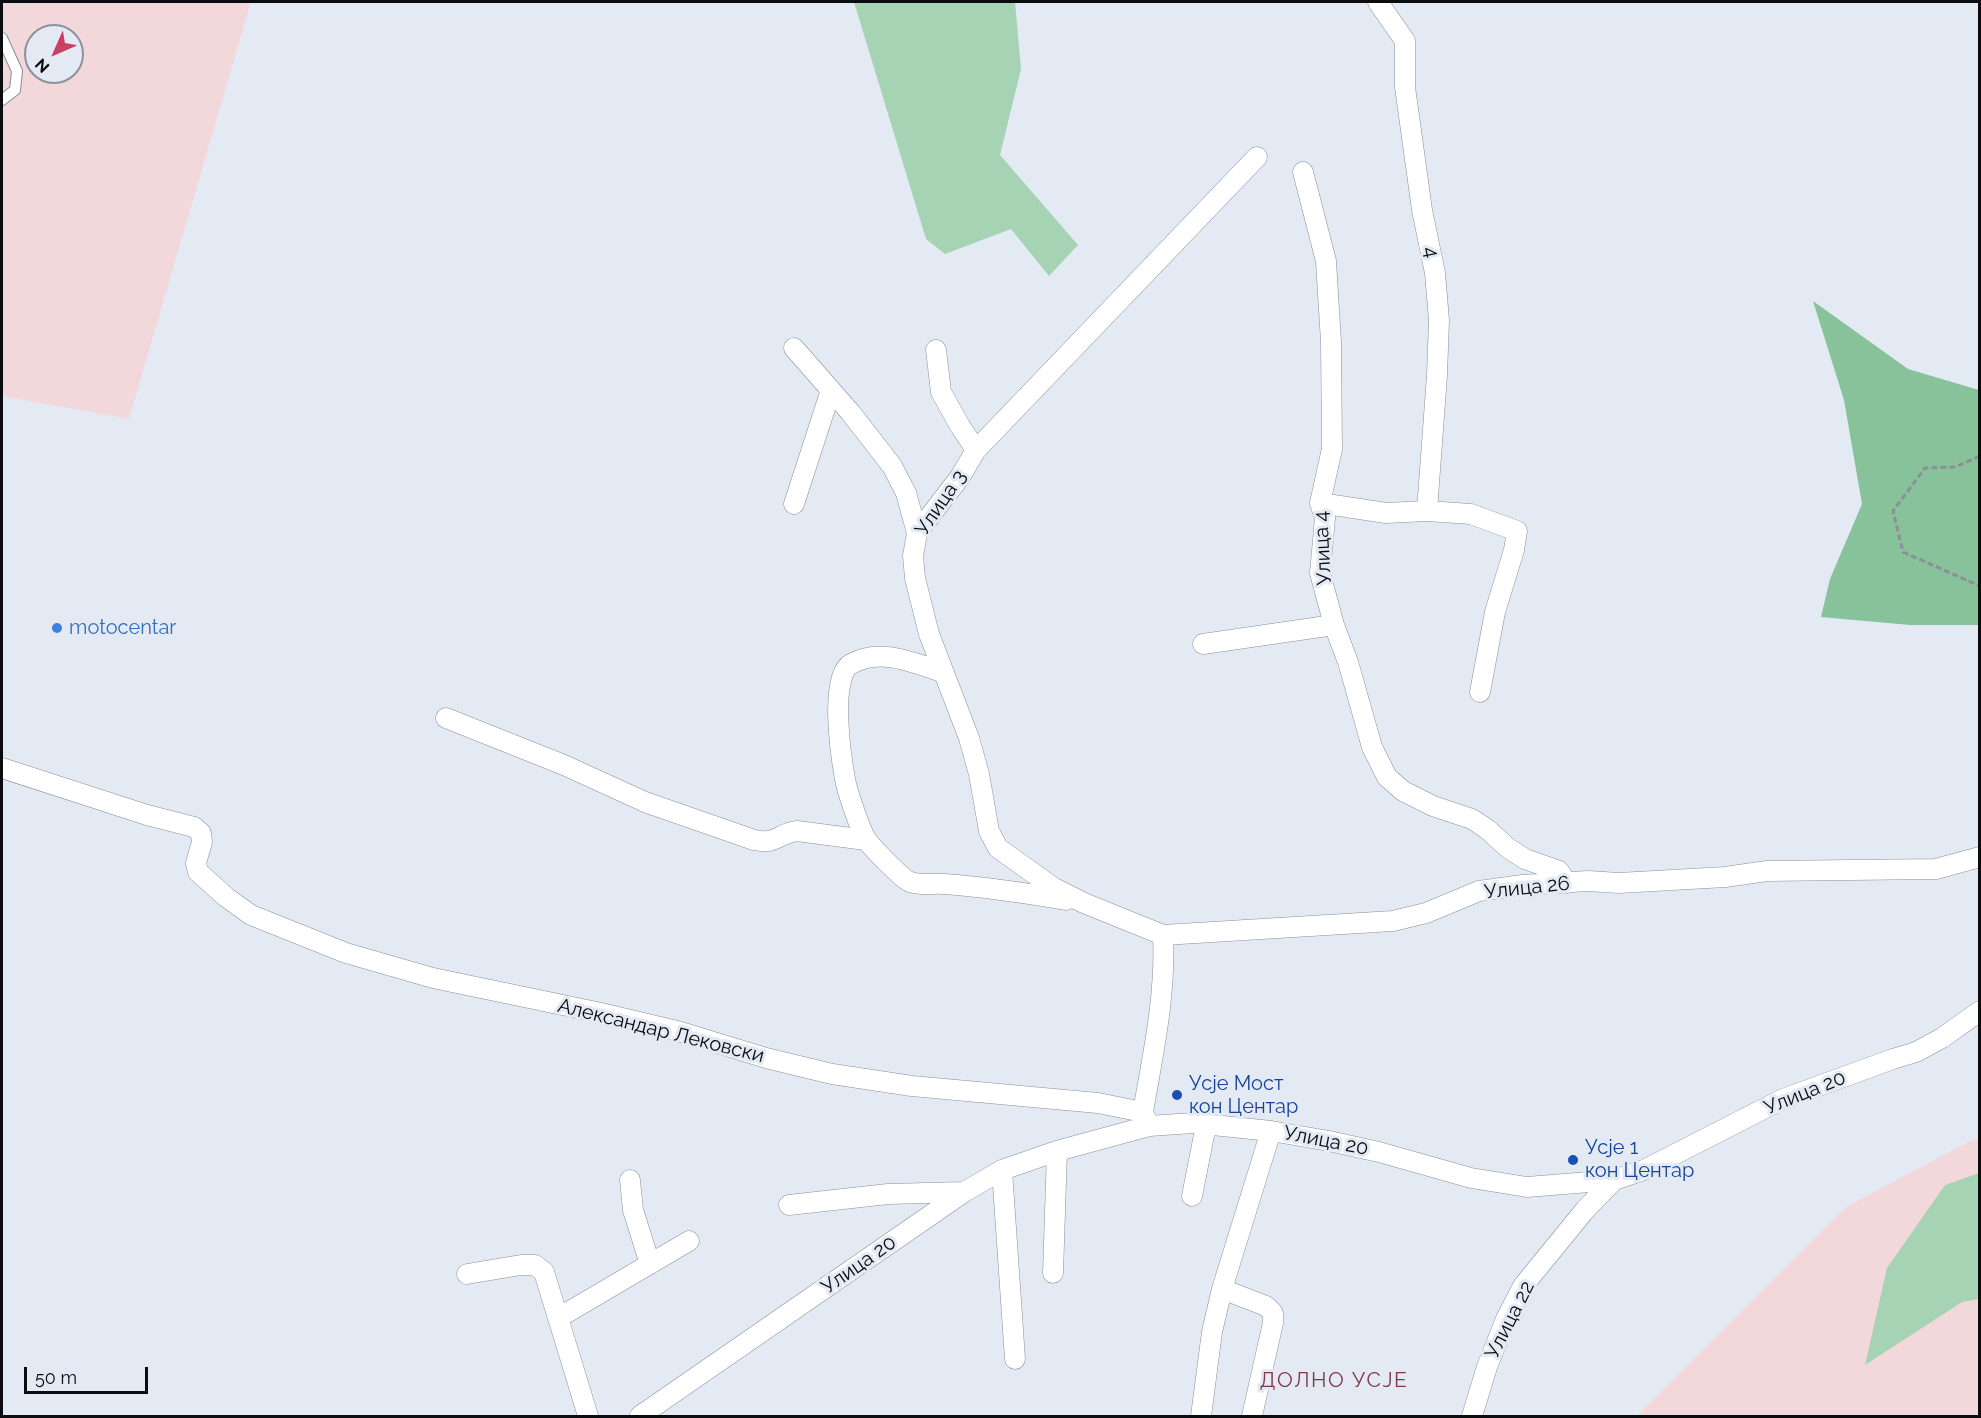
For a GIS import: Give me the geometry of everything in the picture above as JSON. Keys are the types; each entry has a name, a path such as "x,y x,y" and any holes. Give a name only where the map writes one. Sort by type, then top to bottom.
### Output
{"street":[{"name":"4","path":"1378,2 1405,41 1406,99 1422,210 1435,273 1439,320 1427,511"},
{"name":"Улица 3","path":"1084,903 1054,888 998,848 993,840 989,831 979,774 969,738 929,634 915,578 913,556 917,533 960,477 976,450 1257,157"},
{"name":"Улица 4","path":"1303,172 1326,261 1331,342 1332,449 1320,502 1325,518 1320,573 1372,747 1387,777 1402,791 1433,806 1472,819 1525,860 1559,871 1567,883"},
{"path":"794,348 892,466 906,494 917,533"},
{"path":"936,350 941,392 976,450"},
{"path":"794,504 831,390"},
{"path":"1320,502 1386,513 1427,511 1471,514 1517,531 1514,550 1495,612 1480,692"},
{"path":"1203,644 1334,625"},
{"path":"943,672 892,656 873,657 849,664 842,673 839,685 839,728 845,781 866,840 899,876 912,883 982,888 1084,903"},
{"path":"446,718 564,765 645,802 754,840 775,841 797,831 866,840"},
{"name":"Александар Лековски","path":"2,768 147,815 194,827 201,833 202,842 196,863 198,872 209,883 250,915 346,953 433,978 601,1012 831,1074 912,1086 1098,1103 1146,1119"},
{"name":"Улица 26","path":"1084,903 1163,935 1394,921 1426,913 1479,891 1523,885 1713,878 1767,871 1936,869 1980,858"},
{"path":"1146,1119 1162,992 1163,935"},
{"name":"Улица 20","path":"640,1416 964,1192 1002,1170 1146,1119 1271,1131 1369,1149 1471,1178 1527,1187 1614,1180 1644,1170 1783,1099 1916,1052 1942,1038 1980,1011"},
{"path":"1192,1196 1206,1125"},
{"path":"1201,1416 1212,1332 1222,1289 1271,1131"},
{"path":"1053,1273 1057,1151"},
{"path":"1002,1170 1015,1359"},
{"path":"630,1180 633,1210 650,1264"},
{"name":"Улица 22","path":"1472,1416 1487,1367 1506,1319 1523,1286 1585,1210 1614,1180"},
{"path":"789,1205 888,1194 964,1192"},
{"path":"558,1318 689,1241"},
{"path":"467,1274 521,1265 535,1265 544,1272 588,1416"},
{"path":"1222,1289 1266,1306 1273,1313 1273,1323 1252,1416"}],"lane":[{"path":"2,38 17,71 15,90 2,100"}],"path":[{"path":"1980,456 1955,467 1925,468 1893,511 1903,552 1980,586"}],"shaded area":[{"path":"2,2 251,2 129,419 2,396"},
{"path":"1979,1139 1979,1416 1637,1416 1846,1207 1968,1142"}],"green space":[{"path":"854,2 1015,2 1021,69 1000,155 1078,245 1049,276 1011,229 945,254 926,239"},
{"path":"1813,301 1908,369 1979,390 1979,625 1910,625 1821,617 1830,579 1862,504 1844,400"},
{"path":"1979,1173 1979,1299 1962,1302 1865,1365 1887,1268 1945,1185"}],"place":[{"name":"motocentar","path":"57,628"},
{"name":"Усје Мост кон Центар","path":"1177,1095"},
{"name":"Усје 1 кон Центар","path":"1573,1160"}],"district":[{"name":"ДОЛНО УСЈЕ","path":"1334,1381"}]}
